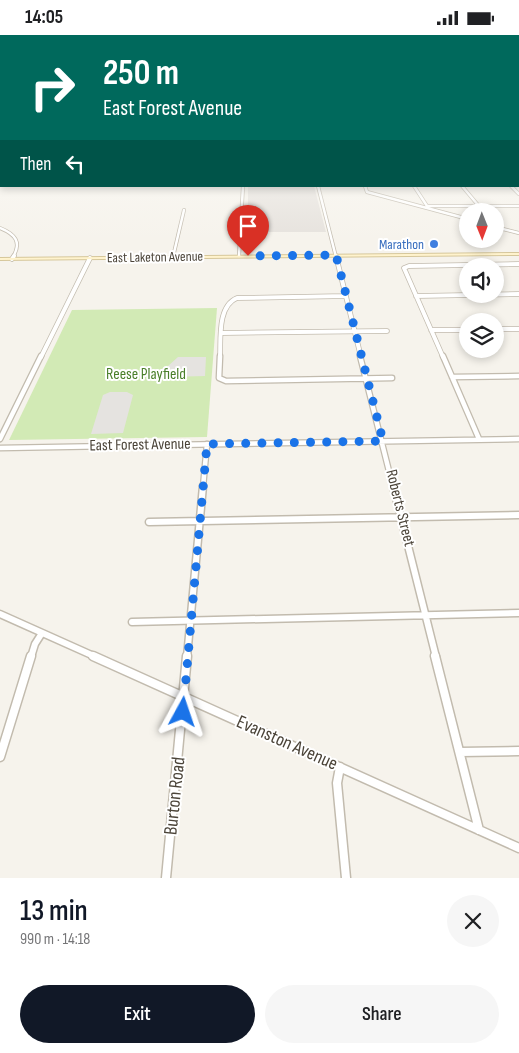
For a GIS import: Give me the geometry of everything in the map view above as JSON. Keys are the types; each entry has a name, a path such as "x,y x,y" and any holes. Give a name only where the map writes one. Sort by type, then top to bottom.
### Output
{"main road":[{"name":"East Laketon Avenue","path":"0,259 519,254"}],"street":[{"path":"240,256 243,187"},
{"name":"Roberts Street","path":"318,187 427,615 479,830"},
{"path":"365,187 367,192 459,217"},
{"path":"415,187 427,207 459,207"},
{"path":"463,187 476,203"},
{"path":"504,207 519,207"},
{"path":"173,257 184,210"},
{"path":"0,228 17,238 19,246 12,259"},
{"path":"504,229 519,233"},
{"path":"0,439 90,258"},
{"path":"479,439 404,267 519,265"},
{"path":"416,295 519,294"},
{"path":"346,297 237,298 230,302 223,314 220,379 226,381 392,378"},
{"path":"504,329 519,329"},
{"path":"431,330 459,330"},
{"path":"222,333 388,331"},
{"path":"452,377 519,377"},
{"name":"East Forest Avenue","path":"0,447 519,439"},
{"name":"Burton Road","path":"166,878 185,697 207,444"},
{"path":"149,522 519,515"},
{"path":"132,622 519,613"},
{"name":"Evanston Avenue","path":"0,614 519,848"},
{"path":"0,757 35,644 42,633"},
{"path":"460,752 519,751"},
{"path":"340,767 337,783 346,878"}],"shaded area":[{"path":"248,187 314,187 326,232 248,232"},
{"path":"178,357 206,357 205,376 167,377 168,366"},
{"path":"110,392 127,392 133,395 123,433 91,434 103,395"}],"green space":[{"name":"Reese Playfield","path":"217,308 207,437 9,440 72,310"}],"place":[{"name":"Marathon","path":"434,244"}],"route":[{"path":"183,712 207,444 383,441 336,255 248,256"}]}
